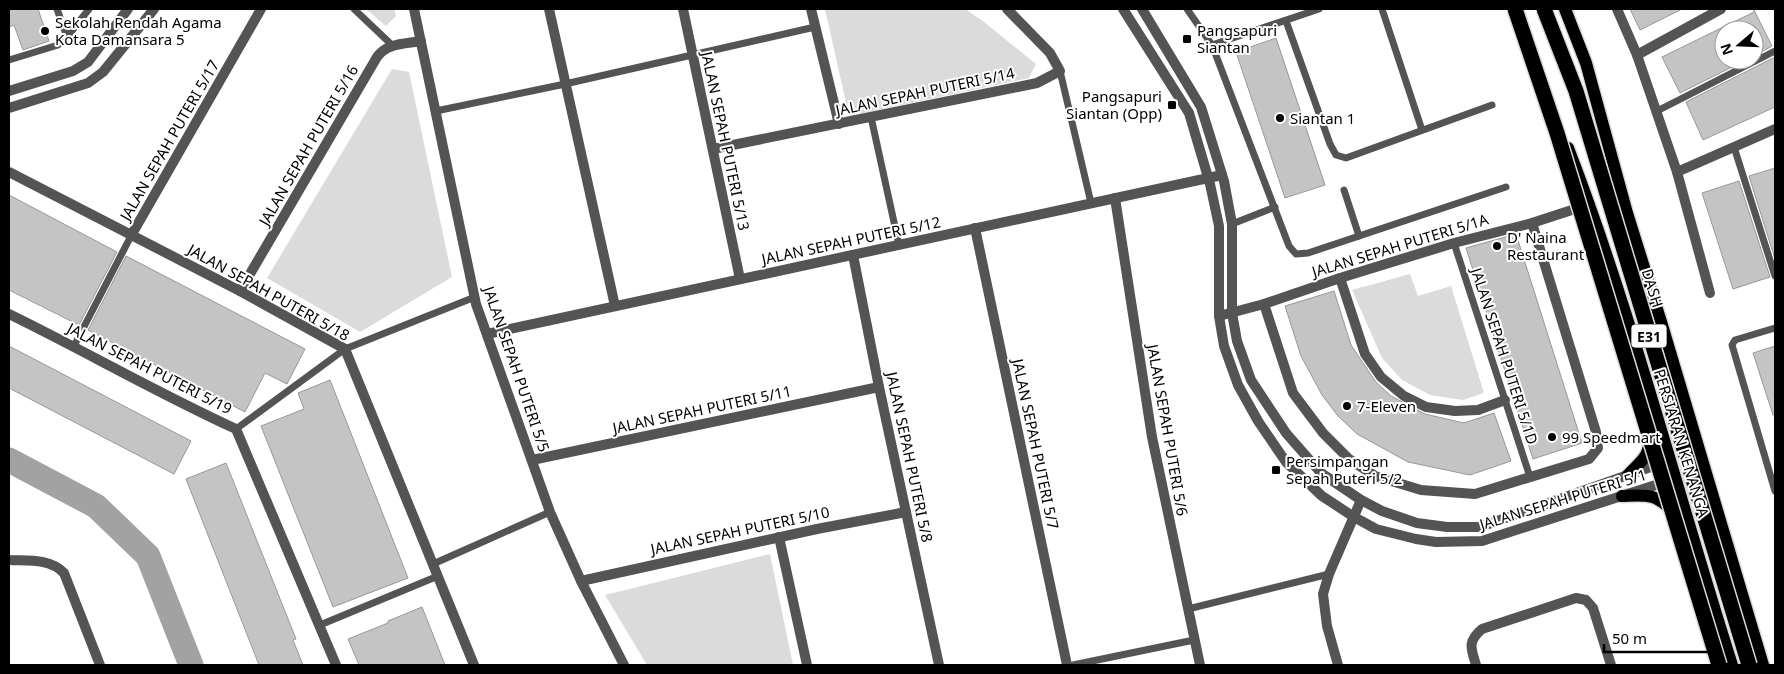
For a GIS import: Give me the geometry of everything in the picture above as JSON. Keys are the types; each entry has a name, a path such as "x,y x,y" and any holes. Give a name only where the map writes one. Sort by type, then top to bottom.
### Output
{"highway":[{"name":"E31","path":"1515,9 1557,133 1719,665"},
{"name":"DASH","path":"1544,9 1576,91 1749,665"}],"main road":[{"name":"PERSIARAN KENANGA","path":"1508,9 1536,66 1590,204 1640,360 1677,462 1692,476 1700,492 1737,610 1758,665"},
{"name":"PERSIARAN KENANGA","path":"1565,9 1586,63 1626,213 1665,334 1763,665"},
{"path":"1626,213 1636,274 1686,441 1677,462 1676,479"},
{"path":"1628,475 1650,450 1651,436 1640,360"},
{"name":"PERSIARAN KENANGA","path":"1676,479 1732,665"},
{"path":"1622,496 1648,496 1662,501 1675,514 1716,616"}],"street":[{"path":"9,91 73,71 88,62 128,9"},
{"path":"9,108 88,83 103,72 154,9"},
{"name":"JALAN SEPAH PUTERI 5/17","path":"132,234 261,9"},
{"name":"JALAN SEPAH PUTERI 5/5","path":"414,9 474,297 550,512 624,665"},
{"path":"548,9 616,306"},
{"name":"JALAN SEPAH PUTERI 5/13","path":"683,9 740,279"},
{"path":"811,9 839,124"},
{"path":"1007,9 1050,53 1060,71"},
{"name":"JALAN SEPAH PUTERI 5/1","path":"1123,9 1189,113 1208,178 1219,226 1219,316 1224,346 1235,377 1258,421 1286,462 1322,496 1376,529 1436,542 1482,541 1676,479"},
{"path":"1142,9 1201,107 1222,175 1232,224 1232,313 1238,342 1251,380 1286,433 1317,469 1361,500 1382,511 1417,523 1447,527 1480,527 1628,475 1677,462"},
{"path":"1617,9 1637,55 1678,172 1710,293"},
{"path":"1637,55 1721,9"},
{"name":"JALAN SEPAH PUTERI 5/16","path":"240,291 382,50 421,41"},
{"name":"JALAN SEPAH PUTERI 5/14","path":"713,149 1037,83 1060,71"},
{"path":"1678,172 1775,129"},
{"name":"JALAN SEPAH PUTERI 5/18","path":"9,172 132,234 345,349 474,665"},
{"name":"JALAN SEPAH PUTERI 5/12","path":"487,334 1222,175"},
{"name":"JALAN SEPAH PUTERI 5/6","path":"1115,198 1152,437 1200,665"},
{"name":"JALAN SEPAH PUTERI 5/1A","path":"1219,316 1264,304 1340,278 1454,243 1532,223 1590,204"},
{"path":"1264,304 1293,392 1323,433 1349,459 1375,476 1420,490 1475,494 1589,459 1598,448 1596,432 1532,223"},
{"name":"JALAN SEPAH PUTERI 5/7","path":"976,228 1067,665"},
{"name":"JALAN SEPAH PUTERI 5/8","path":"853,255 879,387 939,665"},
{"path":"1340,278 1365,354 1380,377 1404,396 1426,407 1454,411 1478,410 1505,400"},
{"name":"JALAN SEPAH PUTERI 5/19","path":"9,314 207,416 236,429 336,665"},
{"name":"JALAN SEPAH PUTERI 5/11","path":"532,460 879,387"},
{"path":"1338,665 1327,626 1323,594 1329,574 1361,500"},
{"name":"JALAN SEPAH PUTERI 5/10","path":"582,580 779,537 906,512"},
{"path":"779,537 807,665"},
{"path":"9,560 50,563 64,573 100,665"},
{"path":"1476,665 1471,648 1473,637 1482,629 1576,598 1586,600 1593,608 1610,665"}],"lane":[{"path":"57,9 67,37"},
{"path":"9,60 58,45 67,37 89,9"},
{"path":"354,9 393,46"},
{"path":"1186,9 1212,45 1289,246 1296,254 1308,253 1506,187"},
{"path":"1212,45 1318,9"},
{"path":"1382,9 1422,130"},
{"path":"1286,21 1330,144 1336,155 1346,158 1492,105"},
{"path":"436,111 566,84 815,27"},
{"path":"1657,111 1775,51"},
{"path":"1060,71 1091,203"},
{"path":"871,118 899,245"},
{"path":"1734,147 1775,276"},
{"path":"1344,190 1359,236"},
{"path":"1232,224 1275,207"},
{"path":"74,346 132,234"},
{"name":"JALAN SEPAH PUTERI 5/1D","path":"1454,243 1530,477"},
{"path":"236,429 345,349 474,297"},
{"path":"1775,328 1735,340 1732,345 1775,491"},
{"path":"433,564 550,512"},
{"path":"1188,609 1329,574"},
{"path":"320,625 438,576"},
{"path":"1073,665 1194,640"}],"shaded area":[{"path":"366,9 394,9 396,16 386,26"},
{"path":"825,9 965,9 983,21 1036,64 1029,78 849,116"},
{"path":"392,69 409,72 452,277 360,332 267,278"},
{"path":"1410,274 1418,296 1451,286 1484,393 1463,400 1430,395 1402,380 1382,358 1352,290"},
{"path":"770,554 793,665 647,665 605,595"}],"building":[{"path":"9,9 38,9 49,41 23,50 14,25 9,27"},
{"path":"1630,9 1682,9 1640,30"},
{"path":"1754,10 1759,20 1738,20 1754,12"},
{"path":"1764,30 1772,46 1764,50"},
{"path":"1714,32 1714,70 1726,70 1680,93 1662,57"},
{"name":"Siantan 1","path":"1276,38 1325,185 1285,198 1236,52"},
{"path":"1775,57 1775,107 1703,140 1686,102 1749,70 1764,70 1764,63"},
{"path":"1775,168 1775,259 1749,176"},
{"path":"1739,181 1770,277 1733,289 1702,193"},
{"path":"9,195 117,252 79,325 9,290"},
{"path":"1516,234 1582,443 1533,459 1466,248"},
{"path":"126,256 305,349 287,384 265,373 245,412 88,330"},
{"path":"1334,291 1351,345 1376,382 1391,396 1425,414 1464,423 1494,413 1511,461 1470,475 1408,462 1357,434 1338,416 1322,395 1301,356 1285,306"},
{"path":"9,346 191,441 174,474 9,388"},
{"path":"1775,346 1775,415 1773,415 1753,353"},
{"path":"330,380 408,578 333,607 261,426 304,409 298,393"},
{"path":"226,463 296,639 293,640 303,665 259,665 186,479"},
{"path":"422,607 445,665 359,665 348,639"}],"waterway":[{"path":"9,460 96,506 148,556 191,665"}],"place":[{"name":"Sekolah Rendah Agama Kota Damansara 5","path":"45,31"},
{"name":"Pangsapuri Siantan","path":"1187,39"},
{"name":"Pangsapuri Siantan (Opp)","path":"1172,105"},
{"name":"Siantan 1","path":"1280,118"},
{"name":"D' Naina Restaurant","path":"1497,246"},
{"name":"7-Eleven","path":"1347,406"},
{"name":"99 Speedmart","path":"1552,437"},
{"name":"Persimpangan Sepah Puteri 5/2","path":"1276,470"}]}
